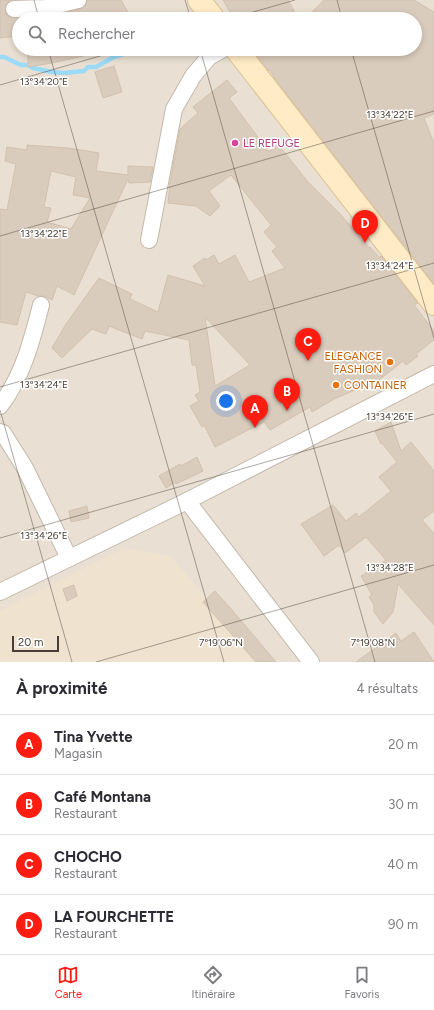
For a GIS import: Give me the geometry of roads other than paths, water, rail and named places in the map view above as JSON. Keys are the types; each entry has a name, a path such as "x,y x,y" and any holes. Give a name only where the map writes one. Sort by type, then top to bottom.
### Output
{"street":[{"path":"14,9 45,8 78,0"},
{"path":"199,0 208,12"},
{"path":"149,240 174,109 193,76 211,56"},
{"path":"241,56 434,304"},
{"path":"0,406 13,387 32,343 41,305"},
{"path":"0,592 187,501 434,374"},
{"path":"0,432 3,434 25,468 69,558"},
{"path":"187,501 311,662"}],"waterway":[{"path":"0,57 4,57 21,65 28,65 33,68 64,73 84,71 88,67 96,67 117,56"}],"place":[{"name":"LE REFUGE","path":"235,143"},
{"name":"LA FOURCHETTE","path":"365,243"},
{"name":"CHOCHO","path":"308,361"},
{"name":"ELEGANCE FASHION","path":"390,362"},
{"name":"CONTAINER","path":"336,385"},
{"name":"Café Montana","path":"287,411"},
{"name":"Tina Yvette","path":"255,428"}]}
